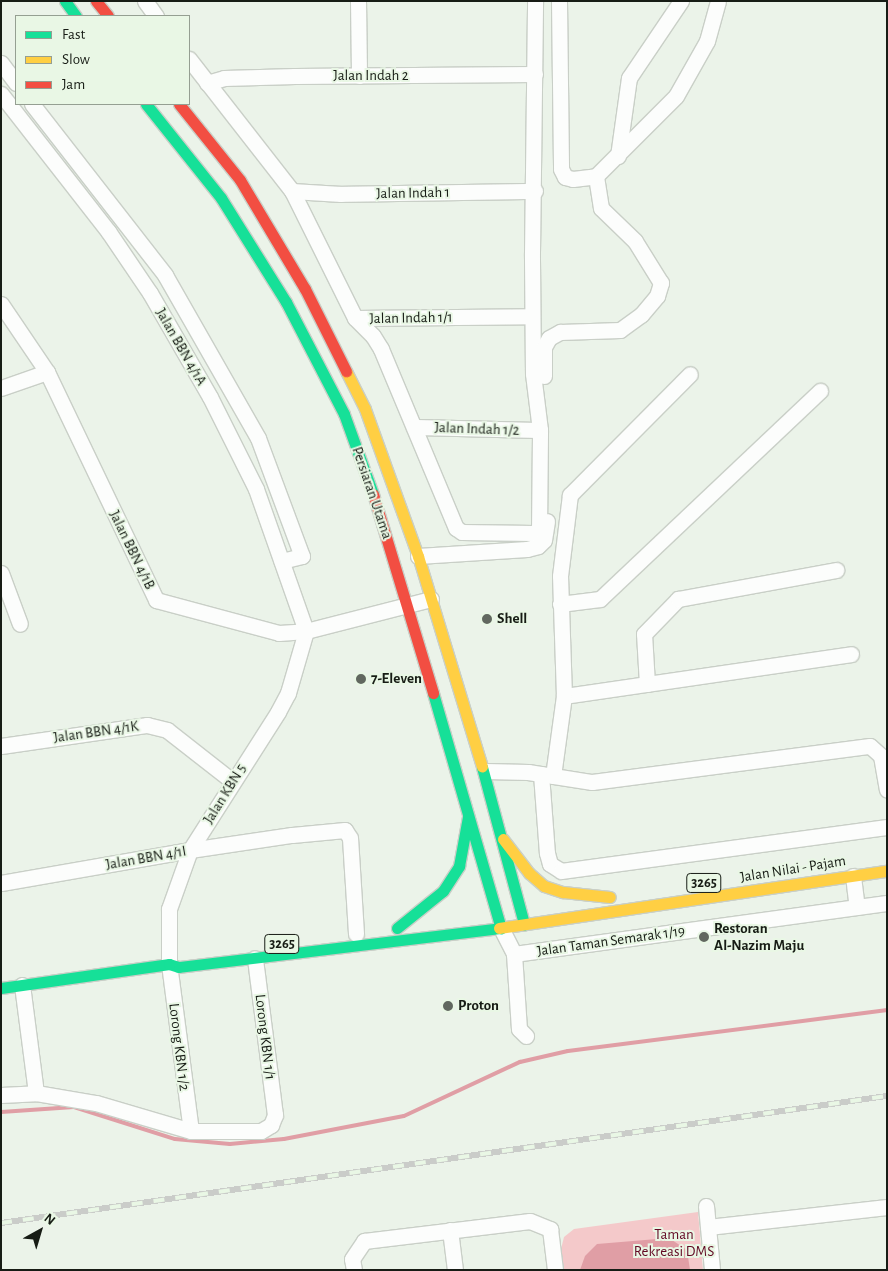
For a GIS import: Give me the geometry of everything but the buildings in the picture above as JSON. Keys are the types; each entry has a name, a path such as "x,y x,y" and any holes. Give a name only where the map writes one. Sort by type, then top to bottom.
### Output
{"main road":[{"path":"65,1 75,15"},
{"path":"96,1 107,15"},
{"path":"116,5 120,15"},
{"name":"Persiaran Utama","path":"147,105 221,198 290,311 344,414 386,530 468,817 495,919"},
{"name":"Persiaran Utama","path":"180,105 240,180 305,289 365,409 418,556 486,771 525,915"},
{"path":"397,928 443,891 459,866 468,817"},
{"path":"504,839 529,873 544,886 563,892 615,897 566,904"},
{"name":"Jalan Nilai - Pajam","path":"525,915 887,871"},
{"name":"3265","path":"169,964 179,967 255,958 525,915"},
{"name":"3265","path":"1,988 169,964 177,959 424,924"}],"street":[{"path":"145,1 155,15"},
{"path":"358,1 360,76"},
{"path":"355,318 374,336 381,349 456,528 462,532 533,533 539,530 540,430 533,374 532,316 536,74 535,1"},
{"path":"559,1 561,169 565,177 573,178 596,176 676,96 707,41 718,1"},
{"path":"618,156 629,78 681,1"},
{"name":"Jalan Indah 1/1","path":"190,61 292,191 355,318 532,316"},
{"path":"1,63 15,82"},
{"name":"Jalan Indah 2","path":"207,83 224,78 536,74"},
{"name":"Jalan BBN 4/1A","path":"1,94 113,239 150,293 210,397 256,489 306,631"},
{"path":"33,105 165,275 258,438 302,556 282,561"},
{"path":"418,556 527,550 538,546 544,540 547,530 544,347 549,338 560,332 620,330 647,308 657,296 661,283 635,240 601,208 596,176"},
{"name":"Jalan Indah 1","path":"292,191 341,194 534,191"},
{"name":"Jalan BBN 4/1B","path":"1,304 47,372 156,600 279,633 306,631 431,598"},
{"path":"1,388 47,372"},
{"path":"690,374 570,495 560,604 564,696 547,775 547,852 550,864 561,871 887,827"},
{"path":"210,397 229,386"},
{"path":"560,604 600,600 820,391"},
{"name":"Jalan Indah 1/2","path":"414,427 540,430"},
{"path":"648,684 644,634 678,599 836,570"},
{"path":"1,573 20,624"},
{"name":"Jalan KBN 5","path":"169,964 169,909 190,850 282,705 306,631"},
{"path":"564,696 851,654"},
{"name":"Jalan BBN 4/1K","path":"1,746 147,725 167,730 232,782"},
{"path":"486,771 547,775 592,782 870,746 881,756 887,789"},
{"name":"Jalan BBN 4/1I","path":"1,883 292,834 345,830 350,838 356,934"},
{"path":"853,876 857,907"},
{"name":"Jalan Taman Semarak 1/19","path":"514,954 887,903"},
{"path":"525,915 514,954 519,1029 526,1036"},
{"path":"495,919 514,954"},
{"name":"Lorong KBN 1/1","path":"191,1131 261,1131 271,1125 275,1115 255,958"},
{"name":"Lorong KBN 1/2","path":"169,964 191,1131"},
{"path":"22,985 36,1093"},
{"path":"1,1095 36,1093 96,1103 191,1131"},
{"path":"706,1206 712,1270"},
{"path":"708,1227 887,1207"},
{"path":"354,1270 352,1258 364,1241 530,1221 550,1229 555,1270"},
{"path":"450,1230 455,1270"}],"green space":[{"name":"Taman Rekreasi DMS","path":"698,1212 703,1270 564,1270 561,1249 564,1237 574,1229"}],"shaded area":[{"path":"669,1238 687,1250 690,1270 580,1270 585,1256 597,1244"}],"waterway":[{"path":"1,1112 74,1107 175,1139 230,1144 284,1139 404,1116 520,1062 568,1051 887,1010"}],"railway":[{"path":"1,1223 887,1096"}],"traffic: fast":[{"path":"65,1 75,15"},
{"path":"147,105 221,198 286,302 344,414 373,494"},
{"path":"433,693 501,928"},
{"path":"482,767 524,924"},
{"path":"397,928 443,891 459,866 468,817"},
{"path":"1,988 169,964 179,967 499,928"}],"traffic: slow":[{"path":"346,371 365,409 418,556 482,767"},
{"path":"503,839 529,873 544,886 563,892 610,897"},
{"path":"499,928 887,871"}],"traffic: jam":[{"path":"96,1 107,15"},
{"path":"180,105 240,180 305,289 346,371"},
{"path":"373,494 433,693"}],"place":[{"name":"Shell","path":"487,619"},
{"name":"7-Eleven","path":"361,679"},
{"name":"Restoran Al-Nazim Maju","path":"704,937"},
{"name":"Proton","path":"448,1006"}]}
